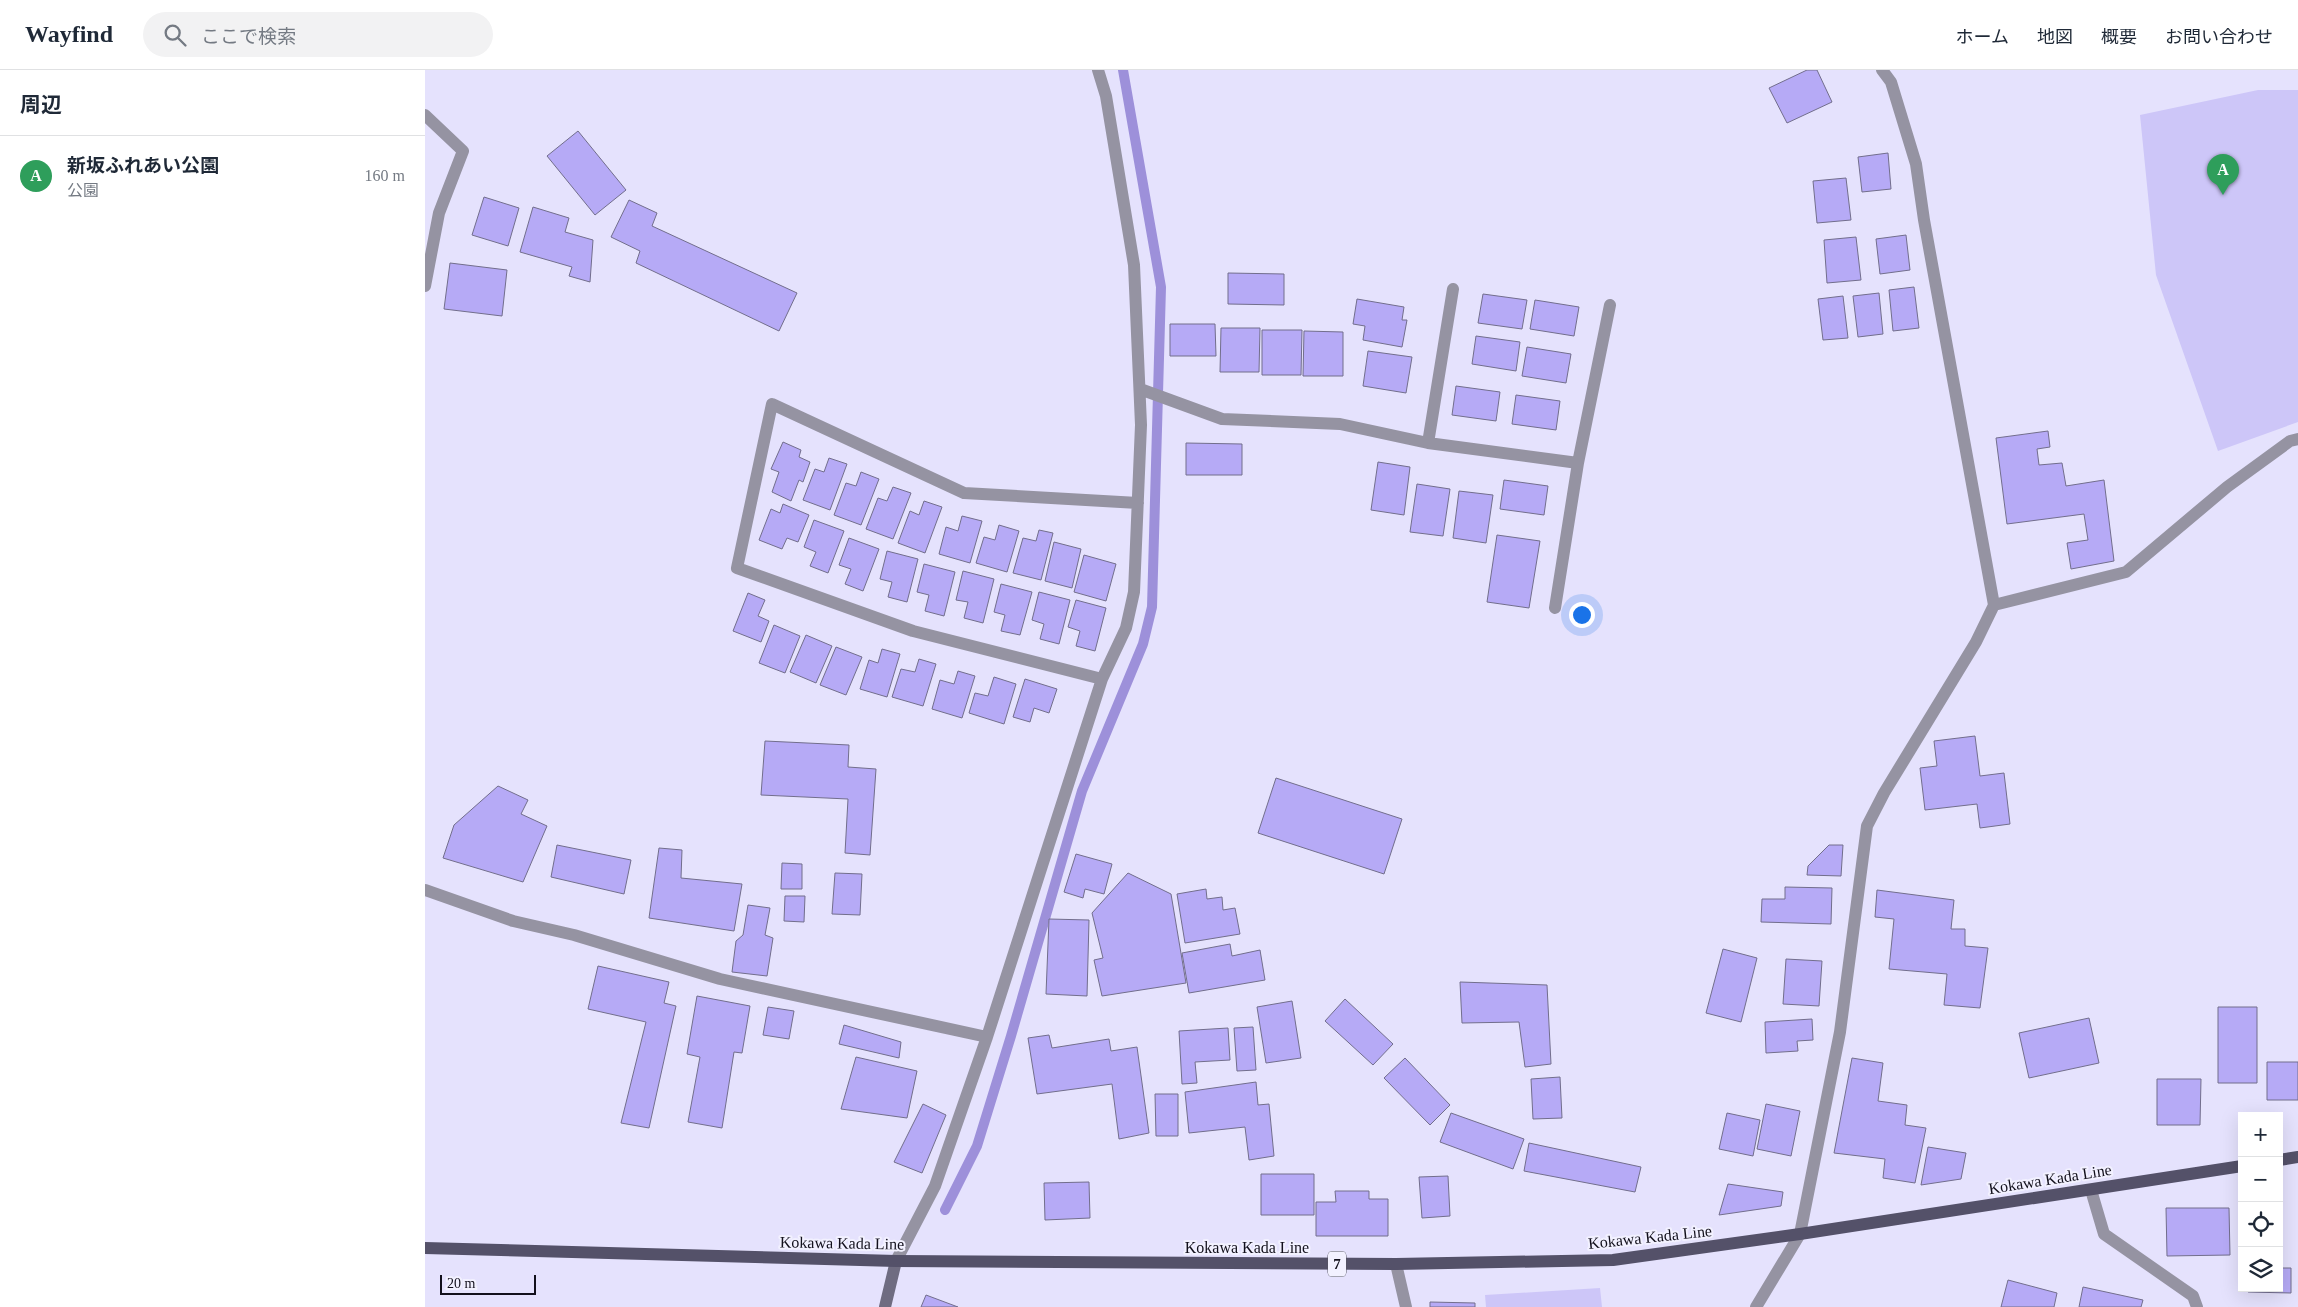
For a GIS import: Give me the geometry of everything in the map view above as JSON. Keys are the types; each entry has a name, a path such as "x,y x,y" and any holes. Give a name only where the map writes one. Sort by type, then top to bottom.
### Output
{"main road":[{"path":"2283,1159 2298,1157"},
{"name":"Kokawa Kada Line","path":"425,1248 896,1261 1396,1264 1613,1260 1800,1234 2238,1167"},
{"path":"885,1307 896,1261"}],"street":[{"path":"896,1261 935,1186 987,1037 1102,679 1126,628 1134,592 1140,388 1134,264 1106,96 1098,70"},
{"path":"1756,1307 1800,1234 1840,1032 1867,826 1884,793 1976,642 1994,605 1981,546 1924,220 1916,164 1891,82 1883,70"},
{"path":"425,115 463,151 439,213 425,286"},
{"path":"1428,443 1453,289"},
{"path":"1555,608 1578,463 1610,305"},
{"path":"1140,388 1222,419 1339,424 1428,443 1578,463"},
{"path":"1102,679 913,631 737,568 772,404 964,493 1138,503"},
{"path":"1994,605 2127,572 2227,487 2290,441 2298,439"},
{"path":"425,890 513,921 574,935 720,979 987,1037"},
{"path":"2091,1190 2104,1234 2193,1296 2197,1307"},
{"path":"1396,1264 1406,1307"}],"shaded area":[{"path":"2258,90 2298,90 2298,422 2218,451 2156,275 2140,115"},
{"path":"1600,1288 1602,1307 1486,1307 1485,1295"}],"building":[{"path":"1807,70 1817,70 1832,102 1787,123 1769,88"},
{"path":"578,131 626,190 595,215 547,156"},
{"path":"1888,153 1891,189 1862,192 1858,157"},
{"path":"1846,178 1851,220 1817,223 1813,181"},
{"path":"484,197 519,208 508,246 472,235"},
{"path":"629,200 657,213 652,226 797,293 779,331 636,263 640,251 611,237"},
{"path":"533,207 569,218 565,232 593,240 590,282 569,276 572,267 520,252"},
{"path":"1906,235 1910,270 1880,274 1876,239"},
{"path":"1856,237 1861,280 1827,283 1824,240"},
{"path":"450,263 507,270 502,316 444,309"},
{"path":"1228,273 1284,274 1284,305 1228,304"},
{"path":"1914,287 1919,328 1893,331 1889,290"},
{"path":"1879,293 1883,334 1858,337 1853,296"},
{"path":"1483,294 1527,300 1522,329 1478,323"},
{"path":"1843,296 1848,338 1823,340 1818,299"},
{"path":"1357,299 1404,307 1402,320 1407,320 1402,347 1363,340 1365,326 1353,324"},
{"path":"1535,300 1579,307 1574,336 1530,329"},
{"path":"1170,324 1215,324 1216,356 1170,356"},
{"path":"1221,328 1260,328 1259,372 1220,372"},
{"path":"1262,330 1302,330 1301,375 1262,375"},
{"path":"1304,331 1343,332 1343,376 1303,376"},
{"path":"1476,336 1520,342 1516,371 1472,364"},
{"path":"1527,347 1571,354 1566,383 1522,376"},
{"path":"1368,351 1412,357 1406,393 1363,386"},
{"path":"1456,386 1500,392 1496,421 1452,415"},
{"path":"1516,395 1560,401 1556,430 1512,424"},
{"path":"2048,431 2050,447 2037,449 2039,465 2062,463 2066,486 2104,480 2114,561 2071,569 2067,543 2088,540 2084,514 2007,524 1996,438"},
{"path":"783,442 801,450 799,457 810,462 803,482 799,480 791,501 772,492 779,472 771,469"},
{"path":"1186,443 1242,444 1242,475 1186,475"},
{"path":"829,458 847,464 830,510 803,500 815,469 824,472"},
{"path":"1378,462 1410,467 1404,515 1371,510"},
{"path":"861,472 879,479 861,525 834,515 846,483 856,486"},
{"path":"1504,480 1548,486 1544,515 1500,509"},
{"path":"1417,484 1450,489 1443,536 1410,532"},
{"path":"893,487 911,493 893,539 866,529 878,498 887,501"},
{"path":"1459,491 1493,495 1486,543 1453,538"},
{"path":"924,501 942,507 925,553 898,543 910,511 919,515"},
{"path":"783,504 809,515 798,542 787,538 782,549 759,540 771,509 780,513"},
{"path":"962,516 982,521 970,563 939,554 946,527 958,531"},
{"path":"814,520 844,531 828,573 810,566 816,552 804,547"},
{"path":"999,525 1019,531 1007,572 976,563 984,537 995,540"},
{"path":"1039,530 1053,533 1041,580 1013,573 1023,538 1036,541"},
{"path":"1497,535 1540,541 1529,608 1487,602"},
{"path":"849,538 879,549 863,591 845,584 851,569 839,565"},
{"path":"1054,542 1081,549 1072,588 1045,581"},
{"path":"887,551 918,559 907,602 888,597 892,582 880,579"},
{"path":"1084,555 1116,564 1106,601 1074,592"},
{"path":"924,564 955,572 944,616 925,611 929,595 917,592"},
{"path":"963,571 994,579 983,623 964,618 968,602 956,600"},
{"path":"1001,584 1032,592 1020,635 1001,631 1005,615 994,612"},
{"path":"1039,592 1070,600 1059,644 1040,639 1044,624 1032,620"},
{"path":"748,593 765,600 758,616 769,621 761,642 733,631"},
{"path":"1076,600 1106,608 1095,651 1076,646 1080,631 1068,627"},
{"path":"774,625 800,636 785,673 759,663"},
{"path":"806,635 832,646 816,683 790,672"},
{"path":"836,647 862,657 846,695 820,685"},
{"path":"882,649 900,654 887,697 860,689 869,660 878,663"},
{"path":"919,659 936,664 923,706 892,697 901,669 915,672"},
{"path":"958,671 975,676 962,718 932,709 940,680 954,684"},
{"path":"994,677 1016,684 1004,724 969,713 975,693 988,696"},
{"path":"1025,679 1057,689 1049,713 1034,708 1030,722 1013,717"},
{"path":"1975,736 1980,776 2004,773 2010,824 1980,828 1977,804 1925,810 1920,768 1937,766 1934,741"},
{"path":"765,741 849,745 848,767 876,769 870,855 845,853 848,799 761,795"},
{"path":"1276,778 1402,819 1384,874 1258,833"},
{"path":"498,786 528,800 521,814 547,826 523,882 443,858 454,825"},
{"path":"557,845 631,860 624,894 551,877"},
{"path":"1829,845 1843,845 1841,876 1807,875 1808,866"},
{"path":"659,848 682,850 681,878 742,884 734,931 649,918"},
{"path":"1076,854 1112,864 1104,894 1085,889 1083,898 1064,892"},
{"path":"782,863 802,864 802,889 781,889"},
{"path":"835,873 862,874 860,915 832,914"},
{"path":"1128,873 1171,894 1186,983 1102,996 1094,960 1103,958 1092,913"},
{"path":"1785,887 1832,888 1831,924 1761,922 1762,899 1785,899"},
{"path":"1206,889 1207,899 1222,897 1223,910 1235,908 1240,934 1185,943 1177,894"},
{"path":"1877,890 1954,900 1951,929 1965,929 1965,946 1988,948 1980,1008 1944,1005 1947,974 1889,969 1894,919 1875,917"},
{"path":"785,896 805,896 804,922 784,921"},
{"path":"748,905 770,908 765,935 773,938 767,976 732,972 736,941 743,935"},
{"path":"1049,919 1089,920 1087,996 1046,994"},
{"path":"1230,944 1232,956 1260,950 1265,980 1189,993 1182,953"},
{"path":"1723,949 1757,958 1741,1022 1706,1013"},
{"path":"1786,959 1822,961 1819,1006 1783,1004"},
{"path":"598,966 669,982 664,1003 676,1006 649,1128 621,1123 646,1022 588,1009"},
{"path":"1460,982 1547,985 1551,1064 1525,1067 1519,1022 1462,1023"},
{"path":"697,996 750,1006 742,1053 734,1052 722,1128 688,1122 700,1057 687,1054"},
{"path":"1345,999 1393,1044 1373,1065 1325,1021"},
{"path":"1292,1001 1301,1058 1266,1063 1257,1007"},
{"path":"768,1007 794,1011 789,1039 763,1035"},
{"path":"2218,1007 2257,1007 2257,1083 2218,1083"},
{"path":"2089,1018 2099,1063 2029,1078 2019,1033"},
{"path":"1812,1019 1813,1040 1797,1041 1798,1051 1766,1053 1765,1022"},
{"path":"844,1025 901,1042 899,1058 839,1044"},
{"path":"1253,1027 1256,1070 1237,1071 1234,1028"},
{"path":"1228,1028 1230,1060 1195,1062 1197,1083 1182,1084 1179,1031"},
{"path":"1049,1035 1052,1048 1109,1039 1111,1051 1137,1047 1149,1133 1119,1139 1112,1084 1037,1094 1028,1038"},
{"path":"856,1057 917,1071 907,1118 841,1109"},
{"path":"1405,1058 1450,1105 1430,1125 1384,1078"},
{"path":"1852,1058 1883,1063 1878,1101 1907,1105 1905,1125 1926,1128 1915,1183 1883,1178 1885,1159 1834,1153"},
{"path":"2267,1062 2298,1062 2298,1100 2267,1100"},
{"path":"1560,1077 1562,1118 1533,1119 1531,1079"},
{"path":"2157,1079 2201,1079 2200,1125 2157,1125"},
{"path":"1256,1082 1258,1105 1269,1104 1274,1156 1249,1160 1245,1127 1189,1133 1185,1092"},
{"path":"1155,1094 1178,1094 1178,1136 1156,1136"},
{"path":"923,1104 946,1115 922,1173 894,1162"},
{"path":"1766,1104 1800,1111 1791,1156 1757,1149"},
{"path":"1451,1113 1524,1139 1513,1169 1440,1142"},
{"path":"1727,1113 1760,1120 1753,1156 1719,1149"},
{"path":"1529,1143 1641,1167 1635,1192 1524,1171"},
{"path":"1928,1147 1966,1153 1961,1179 1921,1185"},
{"path":"1261,1174 1314,1174 1314,1215 1261,1215"},
{"path":"1448,1176 1450,1216 1422,1218 1419,1177"},
{"path":"1089,1182 1090,1218 1045,1220 1044,1183"},
{"path":"1728,1184 1783,1192 1781,1206 1719,1215"},
{"path":"1335,1191 1369,1191 1369,1199 1388,1199 1388,1236 1316,1236 1316,1202 1336,1202"},
{"path":"2166,1208 2229,1208 2230,1255 2167,1256"},
{"path":"2283,1268 2291,1268 2291,1293 2248,1292 2283,1292"},
{"path":"2008,1280 2057,1293 2054,1307 2001,1307"},
{"path":"2083,1287 2143,1300 2141,1307 2079,1307"},
{"path":"926,1295 958,1307 921,1307"},
{"path":"1430,1302 1475,1303 1475,1307 1430,1307"}],"waterway":[{"path":"945,1210 977,1146 1082,791 1143,644 1152,607 1161,287 1123,70"}],"place":[{"name":"新坂ふれあい公園","path":"2223,195"}]}
